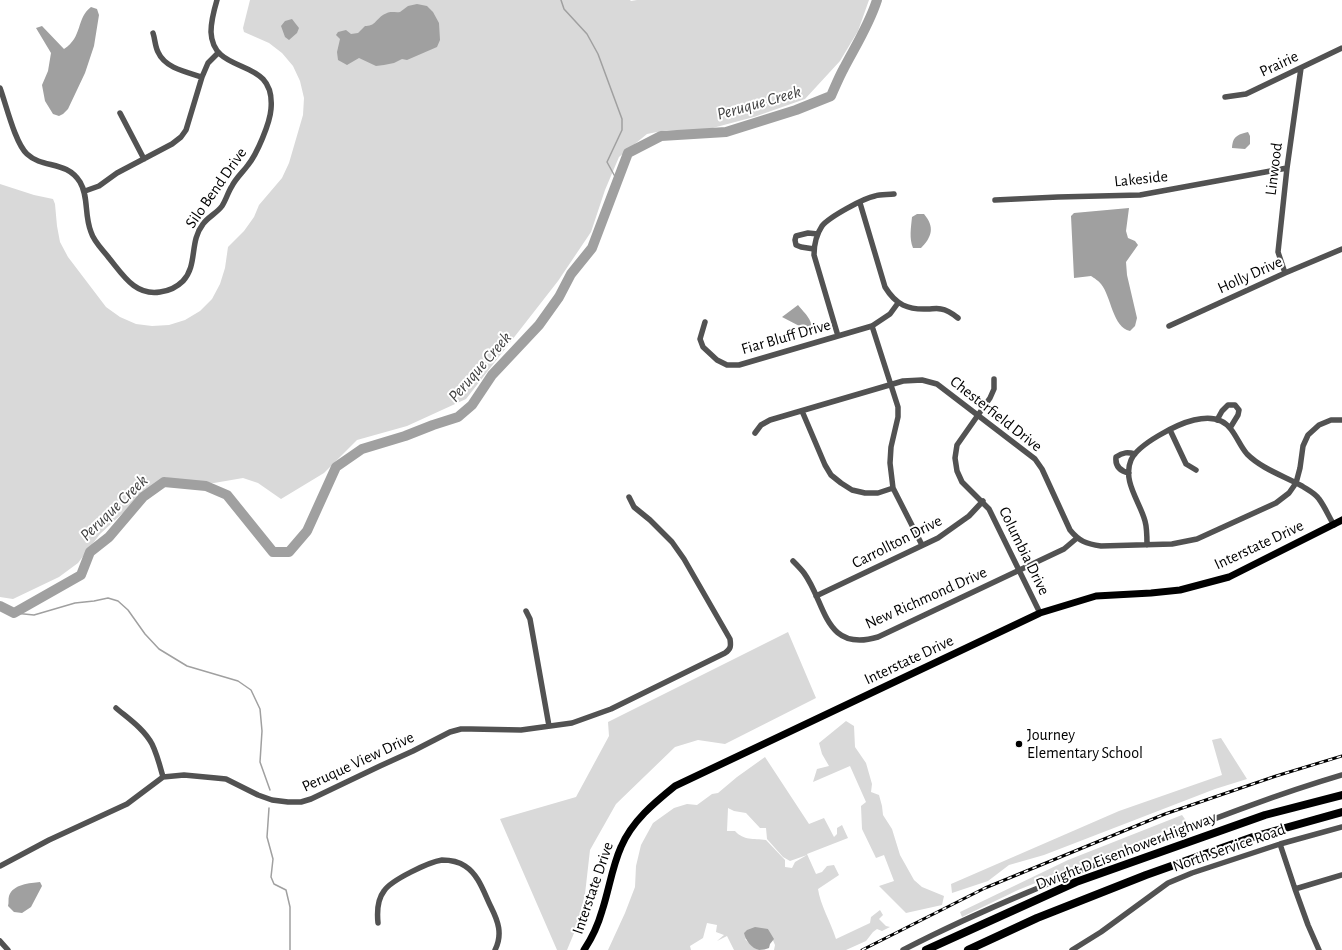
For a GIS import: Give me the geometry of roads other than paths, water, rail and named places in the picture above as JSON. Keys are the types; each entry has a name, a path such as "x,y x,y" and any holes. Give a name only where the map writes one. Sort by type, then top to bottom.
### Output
{"highway":[{"name":"Dwight D Eisenhower Highway","path":"926,950 1076,882 1265,815 1342,795"},
{"name":"Dwight D Eisenhower Highway","path":"968,950 1037,918 1146,875 1253,837 1342,812"}],"main road":[{"name":"Interstate Drive","path":"584,950 598,924 618,853 625,838 644,813 675,786 1040,613 1096,596 1180,590 1229,577 1342,520"}],"street":[{"path":"85,191 99,186 118,173 172,144 181,137 186,130 202,77 208,64 218,53 211,34 211,25 217,0"},
{"path":"153,33 158,52 166,62 177,69 202,77"},
{"name":"Prairie","path":"1225,97 1246,94 1342,48"},
{"name":"Silo Bend Drive","path":"0,88 22,148 32,158 69,170 75,175 85,191 91,232 98,243 132,285 138,290 156,293 171,289 183,280 192,266 194,245 198,232 203,224 222,206 232,184 257,153 271,111 272,99 270,89 264,79 253,70 231,62 218,53"},
{"name":"Linwood","path":"1285,273 1278,252 1287,168 1301,68"},
{"path":"120,113 144,159"},
{"name":"Lakeside","path":"995,200 1140,195 1287,168"},
{"path":"838,336 814,255 814,244 823,225 832,217 875,196 894,194"},
{"path":"860,203 885,287 890,296 898,303 916,309 941,308 958,318"},
{"path":"814,249 796,245 796,236 808,233 818,234"},
{"name":"Holly Drive","path":"1169,326 1285,273 1342,249"},
{"name":"Fiar Bluff Drive","path":"705,322 700,339 703,347 717,360 727,365 739,365 872,326 890,314 898,303"},
{"path":"872,326 898,407 898,418 891,447 890,463 893,488 922,545"},
{"name":"Columbia Drive","path":"994,379 994,389 990,398 957,445 955,458 957,471 962,482 983,501 989,509 1040,613"},
{"name":"Chesterfield Drive","path":"755,433 761,425 770,420 904,381 922,380 937,384 1035,459 1042,470 1070,530 1077,538"},
{"path":"1217,420 1222,411 1228,405 1235,405 1239,410 1238,415 1230,428"},
{"path":"802,411 825,465 831,475 852,490 865,493 878,493 893,488"},
{"path":"1147,545 1145,520 1131,486 1129,473 1130,460 1147,442 1194,420 1209,418 1221,421 1230,428 1246,453 1257,462 1310,491 1319,498 1334,525"},
{"path":"1077,538 1089,544 1101,546 1147,545 1172,544 1196,539 1212,533 1276,503 1289,493 1296,483 1303,446 1308,436 1319,425 1331,420 1342,420"},
{"path":"1170,430 1186,464 1196,470"},
{"path":"1129,473 1117,466 1116,457 1128,452 1135,454"},
{"name":"Peruque View Drive","path":"163,777 184,775 226,779 258,795 272,800 301,802 312,799 450,732 471,728 521,730 572,723 611,709 725,653 730,649 730,639 684,559 672,542 650,520 634,507 630,497"},
{"name":"Carrollton Drive","path":"816,596 938,538 969,516 983,501"},
{"name":"New Richmond Drive","path":"793,561 804,574 831,627 840,635 854,640 868,640 878,638 1064,549 1077,538"},
{"path":"526,611 530,619 549,726"},
{"path":"0,866 50,840 127,804 163,777 158,759 145,734 116,708"},
{"path":"903,950 978,914 1056,880 1284,793 1342,775"},
{"name":"North Service Road","path":"1072,950 1102,932 1168,883 1192,873 1280,844 1342,827"},
{"path":"1280,844 1308,925 1319,950"},
{"path":"378,923 380,900 384,890 388,886 402,877 431,863 442,860 454,861 466,867 475,876 496,918 500,929 500,936 496,950"},
{"path":"1295,889 1342,875"},
{"path":"0,941 8,950"}],"waterway":[{"path":"561,0 564,9 587,34 598,54 622,119 622,130 607,162 618,182"},
{"name":"Peruque Creek","path":"0,606 14,613 81,575 90,552 109,537 143,497 164,482 206,486 227,495 273,552 289,552 307,531 336,467 362,449 405,436 458,417 472,405 492,375 539,325 559,297 571,274 592,248 628,153 661,136 726,132 796,110 831,96 842,71 866,26 877,0"},
{"path":"14,613 34,615 75,603 108,598 118,601 128,610 145,634 159,649 187,666 238,681 251,690 260,709 262,731 260,762 270,790"},
{"path":"269,808 267,837 273,859 271,877 274,884 286,890 290,907 290,950"}],"railway":[{"path":"862,950 985,888 1165,814 1276,776 1342,756"}],"place":[{"name":"Journey Elementary School","path":"1019,744"}]}
